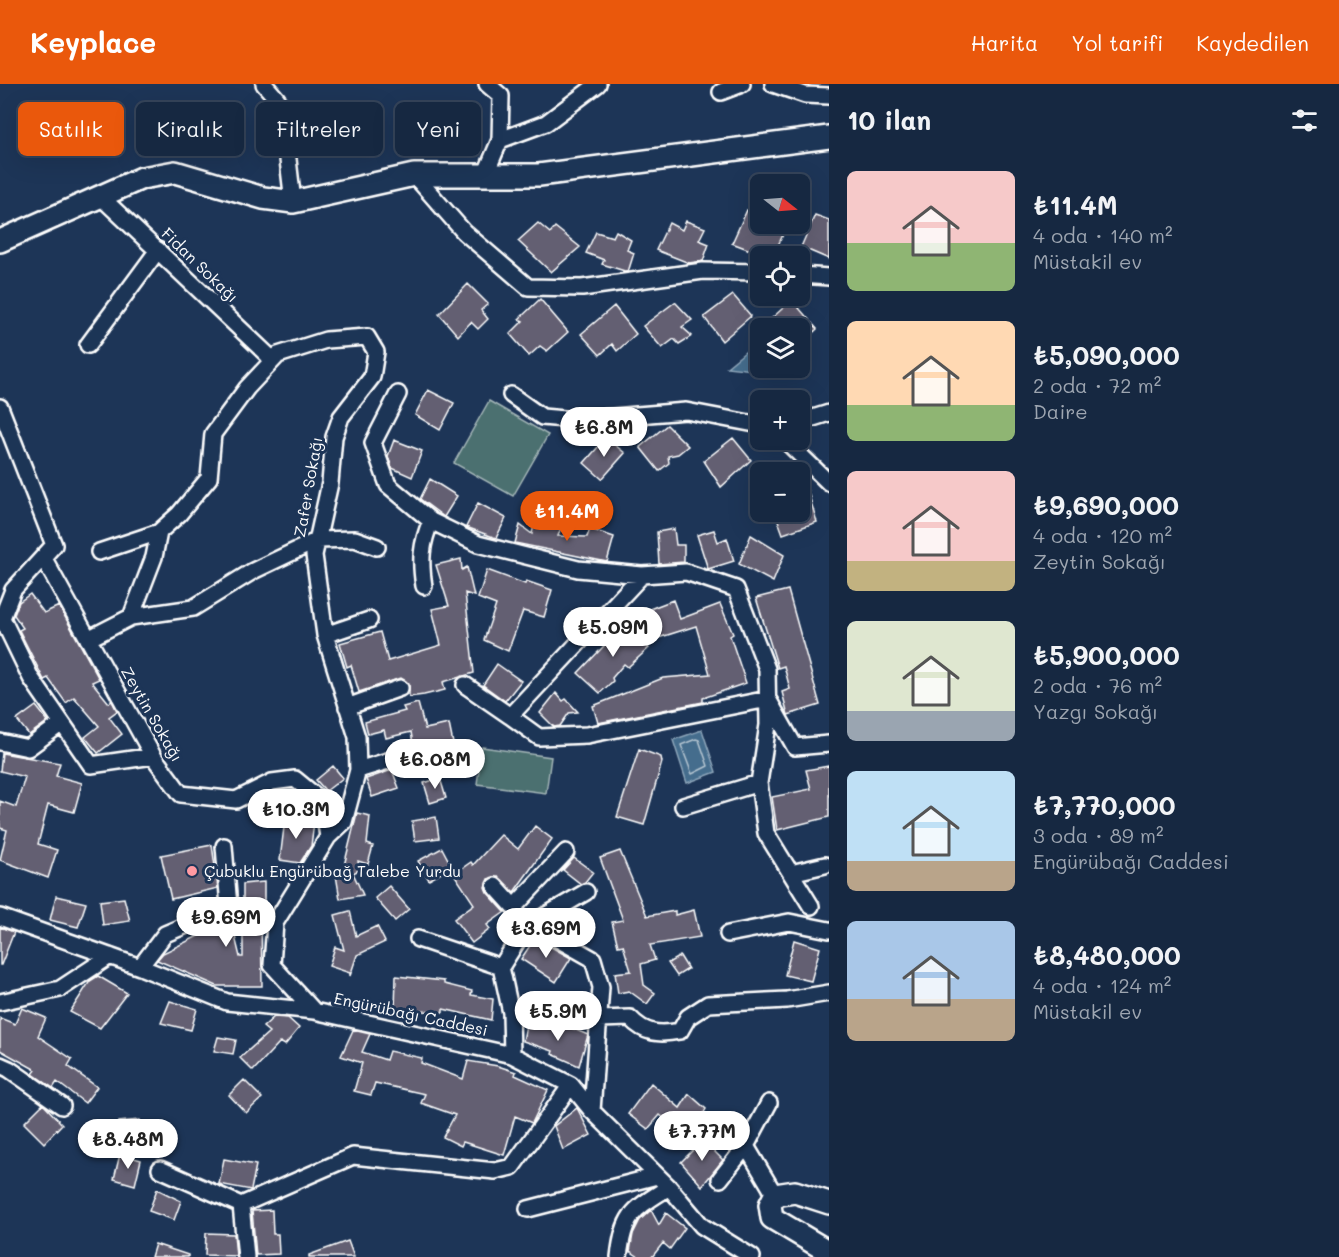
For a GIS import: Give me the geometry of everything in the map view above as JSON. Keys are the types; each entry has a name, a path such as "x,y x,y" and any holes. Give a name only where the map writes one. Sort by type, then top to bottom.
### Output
{"street":[{"path":"264,84 277,99 285,134 293,202"},
{"path":"486,173 500,140 501,96 487,84"},
{"path":"500,140 546,123 598,84"},
{"path":"721,92 742,84"},
{"path":"773,84 805,95 829,96"},
{"path":"0,241 142,178 174,172 263,198 293,202 414,175 486,173 539,175 829,137"},
{"path":"414,175 464,232 528,287 582,288 703,271 750,272"},
{"name":"Fidan Sokağı","path":"100,197 273,360"},
{"path":"88,345 158,250"},
{"path":"810,276 829,277"},
{"name":"Zafer Sokağı","path":"159,532 179,514 209,478 213,434 247,388 278,355 336,339 367,337 376,352 372,377 341,417 334,437 330,483 314,555 326,635 357,737 358,770 344,822 328,837"},
{"path":"398,394 373,443 388,485 431,521 478,544 578,569 642,575 686,572 736,589 767,669 768,725 759,783 766,833 811,906"},
{"path":"512,395 542,417 565,419 686,411 750,423"},
{"path":"0,407 54,545 13,590 2,618 32,678 91,765 153,756"},
{"path":"810,419 829,413"},
{"path":"794,450 829,483"},
{"path":"424,586 420,558 423,539 431,521"},
{"path":"99,552 159,532 154,557 131,617"},
{"path":"88,639 131,617 193,609 254,571 318,540 356,540 377,547"},
{"name":"Zeytin Sokağı","path":"43,557 153,756 181,794 236,800 272,782 295,779 323,802 328,837"},
{"path":"510,716 642,575"},
{"path":"326,635 369,620"},
{"path":"465,685 539,737 588,735 768,699"},
{"path":"348,707 400,688"},
{"path":"768,699 795,747 829,744"},
{"path":"0,742 28,748 62,723"},
{"path":"358,770 407,755"},
{"path":"683,806 759,783"},
{"path":"314,1011 272,965 275,923 328,837"},
{"path":"140,967 165,934 229,907 224,846"},
{"path":"514,907 566,852"},
{"path":"790,873 825,865"},
{"path":"495,886 529,925 593,959 601,987 592,1111"},
{"path":"512,1054 511,1013 501,967 529,925 586,892"},
{"name":"Engürübağı Caddesi","path":"0,918 140,967 227,1002 314,1011 512,1054 570,1085 592,1111 669,1187 702,1226 753,1257"},
{"path":"728,934 789,922 829,930"},
{"path":"418,939 501,967"},
{"path":"0,1002 60,989 110,956"},
{"path":"599,1018 630,1018 642,1031 664,1034 680,1031 688,1017 708,1004 787,1000 829,993"},
{"path":"511,1013 562,1020"},
{"path":"0,1065 62,1106"},
{"path":"160,1169 241,1205 353,1156 495,1171 512,1167 570,1085"},
{"path":"720,1179 746,1146 769,1103"},
{"path":"746,1146 775,1195"},
{"path":"528,1209 657,1176"},
{"path":"619,1257 622,1230 627,1220 642,1204 669,1187"},
{"path":"775,1195 795,1192 829,1203"},
{"path":"775,1195 770,1205 772,1218 829,1252"},
{"path":"241,1205 246,1257"}],"green space":[{"path":"489,401 548,435 513,496 454,463"},
{"path":"482,747 551,757 546,793 477,784"}],"water":[{"path":"750,348 750,370 727,367"},
{"path":"702,730 716,772 687,783 673,740"}],"building":[{"path":"747,210 750,211 750,234 783,234 778,246 750,246 750,250 732,243"},
{"path":"815,215 829,220 829,259 810,251 810,246 801,246 807,234 810,234 810,226"},
{"path":"686,221 705,228 699,240 709,244 703,261 689,263 656,250 669,223 682,230"},
{"path":"538,223 550,233 555,227 580,247 551,272 518,241"},
{"path":"616,231 631,240 627,250 634,253 628,272 602,264 604,260 586,253 596,232 613,237"},
{"path":"468,284 488,304 481,310 488,319 478,329 471,322 458,336 439,314"},
{"path":"733,295 751,316 722,341 704,317"},
{"path":"540,299 568,332 547,351 540,346 529,356 510,334 523,321 519,319"},
{"path":"675,302 692,320 682,327 692,336 679,344 674,339 662,348 643,326"},
{"path":"614,306 636,334 617,351 612,344 600,355 581,334"},
{"path":"785,306 797,306 808,318 772,318"},
{"path":"810,321 817,329 810,336"},
{"path":"428,390 454,403 440,430 415,415"},
{"path":"667,425 688,446 678,454 668,456 669,463 659,471 640,447"},
{"path":"606,438 625,453 602,479 584,463"},
{"path":"733,438 751,460 721,487 704,461"},
{"path":"394,440 422,451 412,477 392,468 388,456"},
{"path":"430,479 457,496 444,517 420,499"},
{"path":"810,499 817,522 783,534 779,522 810,522"},
{"path":"478,503 506,518 496,538 466,527"},
{"path":"535,521 561,527 558,536 587,537 590,529 614,537 607,562 515,543 520,525 532,534"},
{"path":"674,529 676,545 684,545 684,562 659,564 657,532"},
{"path":"714,530 718,542 727,538 734,561 708,569 697,535"},
{"path":"751,535 784,555 773,582 739,564"},
{"path":"461,559 462,570 467,567 474,596 465,593 474,673 443,682 445,690 424,695 409,697 409,684 401,678 359,692 351,665 347,667 340,643 380,632 388,661 441,645 432,609 449,606 436,565"},
{"path":"487,570 525,584 526,581 552,590 544,617 523,611 508,651 484,640 496,605 478,598"},
{"path":"788,590 820,705 788,715 782,692 790,689 784,666 778,668 756,598"},
{"path":"30,594 44,613 59,606 99,679 92,682 109,703 112,701 117,711 109,717 122,734 98,753 85,737 99,726 74,697 66,703 48,678 44,680 19,630 23,628 14,615 19,602"},
{"path":"673,600 680,619 720,604 733,634 730,636 746,683 703,698 703,702 598,723 593,706 663,678 710,674 696,626 658,638 647,610"},
{"path":"626,623 649,648 628,667 624,664 612,678 613,681 600,693 578,673"},
{"path":"497,664 521,681 505,701 483,685"},
{"path":"556,693 563,701 566,699 578,712 569,713 560,726 554,727 540,713"},
{"path":"418,703 425,729 449,724 456,758 416,761 411,732 386,738 384,730 368,734 365,722 405,711 403,707"},
{"path":"36,706 48,721 29,735 17,720"},
{"path":"639,749 661,757 662,762 644,825 617,817"},
{"path":"2,753 60,763 56,776 82,783 74,812 48,805 38,844 57,850 48,878 0,860 7,830 0,828 0,801 16,807 25,777 0,771"},
{"path":"333,766 343,778 326,791 316,780"},
{"path":"829,766 829,817 777,830 772,797 811,789 806,770"},
{"path":"392,770 399,788 372,797 366,779"},
{"path":"440,778 446,798 430,803 424,783"},
{"path":"357,813 370,816 367,844 373,846 368,864 358,861 359,870 353,873 363,895 340,899 336,875 342,874"},
{"path":"436,817 439,838 415,841 412,821"},
{"path":"285,819 314,822 311,846 300,863 280,860"},
{"path":"535,826 552,839 514,892 499,877 488,879 485,887 487,892 505,912 487,925 490,929 472,943 454,919 474,904 454,874 471,862 473,865 501,835 518,849"},
{"name":"Çubuklu Engürübağ Talebe Yurdu","path":"212,845 218,888 171,899 161,855"},
{"path":"442,848 452,867 429,880 418,861"},
{"path":"620,851 647,916 675,911 675,915 694,910 700,937 650,945 655,960 641,964 644,985 655,993 647,1004 629,991 618,993 615,973 631,971 623,945 618,946 612,922 623,920 600,858"},
{"path":"574,858 593,872 581,884 563,870"},
{"path":"264,882 264,911 261,911 262,986 217,986 157,960 163,953 223,924 232,924 240,957 243,957 243,884"},
{"path":"389,886 409,909 395,921 375,898"},
{"path":"56,896 86,903 78,927 50,920"},
{"path":"124,898 130,921 103,925 100,901"},
{"path":"350,911 356,936 377,926 385,942 357,955 350,976 350,973 329,966 335,947 344,950 335,915"},
{"path":"0,927 14,932 1,965 0,965"},
{"path":"535,938 571,958 556,982 521,959"},
{"path":"794,940 820,948 811,981 785,975"},
{"path":"680,956 688,969 677,976 668,963"},
{"path":"98,976 127,993 100,1028 70,1012 90,981"},
{"path":"396,976 444,981 444,984 472,991 471,995 493,999 491,1020 443,1009 443,1012 395,1010"},
{"path":"170,1001 197,1009 191,1030 161,1023"},
{"path":"22,1008 46,1018 38,1036 72,1059 68,1066 97,1087 85,1103 57,1082 53,1088 33,1074 36,1070 0,1050 0,1018 15,1024"},
{"path":"274,1017 288,1018 299,1028 285,1045 280,1042 253,1071 240,1058 269,1032 263,1027"},
{"path":"526,1025 561,1030 569,1027 588,1035 579,1066 552,1054 553,1051 523,1041"},
{"path":"353,1030 370,1034 362,1052 386,1060 389,1051 422,1058 421,1063 463,1079 468,1061 498,1066 516,1072 515,1075 548,1090 532,1123 515,1116 504,1155 463,1142 461,1146 443,1137 455,1115 421,1103 425,1094 375,1083 371,1095 354,1091 362,1063 341,1056"},
{"path":"218,1037 236,1040 233,1054 214,1051"},
{"path":"244,1080 262,1098 246,1113 229,1095"},
{"path":"651,1083 680,1108 689,1094 706,1109 689,1139 660,1115 648,1129 628,1114"},
{"path":"43,1104 62,1124 44,1143 24,1123"},
{"path":"577,1108 591,1135 563,1150 554,1126"},
{"path":"140,1120 142,1139 121,1141 119,1122"},
{"path":"703,1140 723,1160 702,1186 681,1162"},
{"path":"120,1154 141,1160 135,1185 114,1179"},
{"path":"224,1159 256,1165 251,1190 219,1184"},
{"path":"157,1189 181,1201 174,1220 149,1211"},
{"path":"272,1210 273,1234 278,1234 279,1254 256,1255 252,1211"},
{"path":"651,1210 659,1225 666,1213 685,1228 670,1249 663,1243 652,1257 639,1257 630,1251 633,1234 640,1220"},
{"path":"206,1233 234,1234 236,1256 205,1255"},
{"path":"348,1241 354,1257 309,1257 309,1255"},
{"path":"155,1244 188,1255 188,1257 151,1257"}],"place":[{"name":"Çubuklu Engürübağ Talebe Yurdu","path":"192,871"}]}
